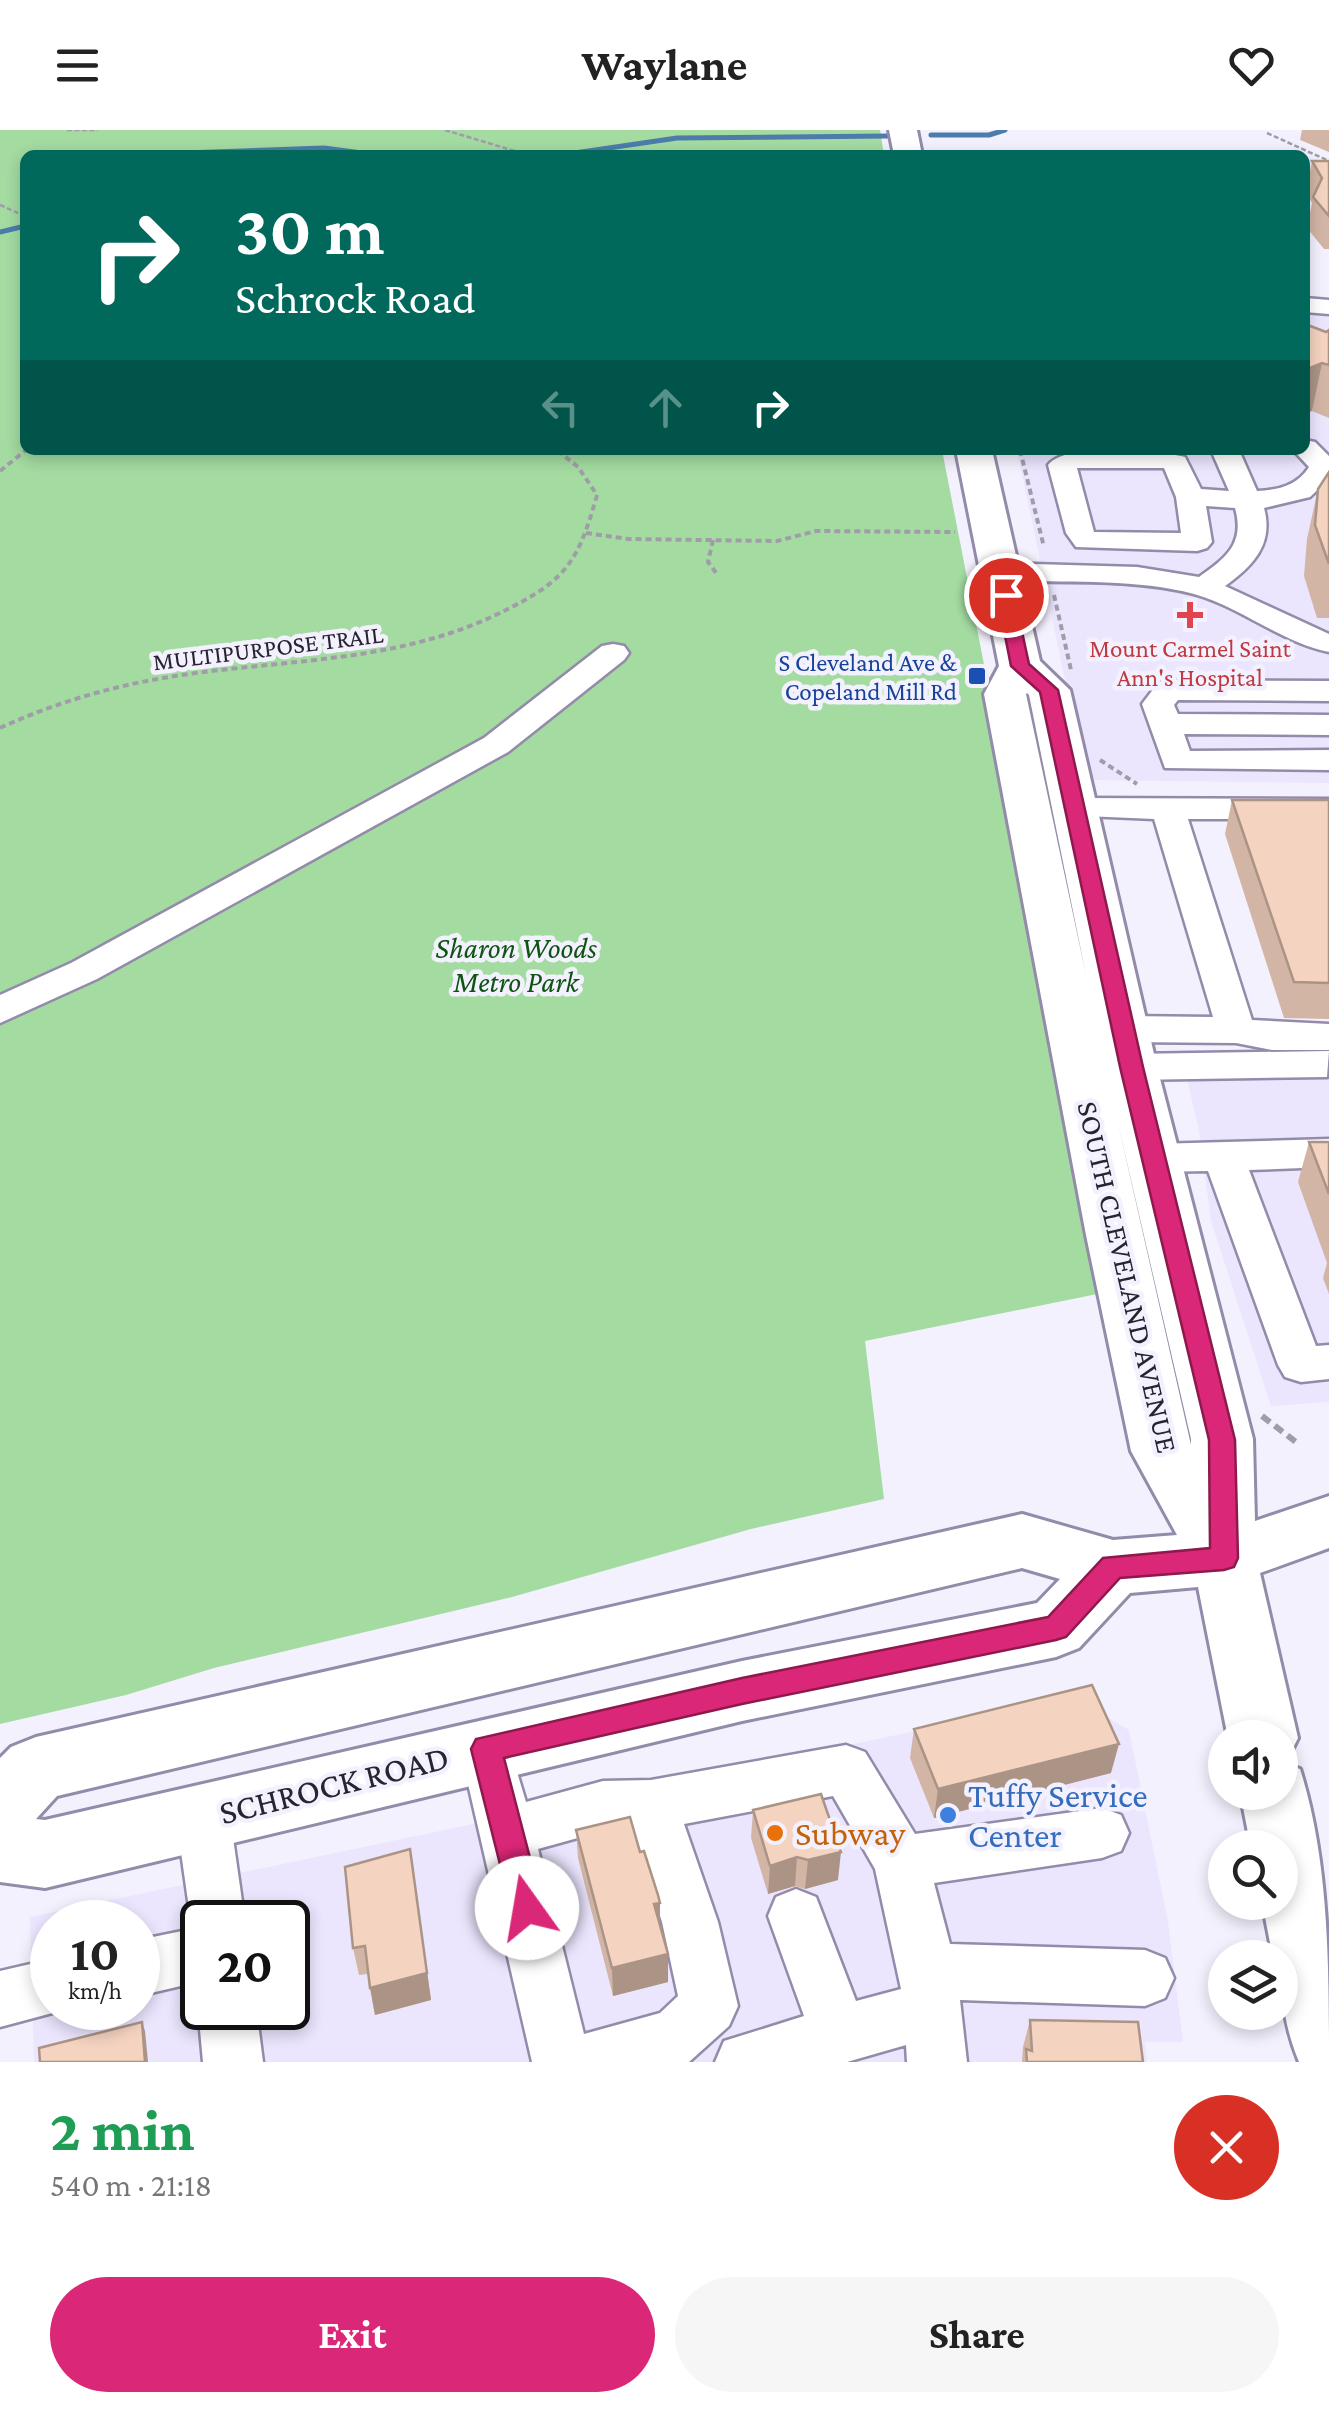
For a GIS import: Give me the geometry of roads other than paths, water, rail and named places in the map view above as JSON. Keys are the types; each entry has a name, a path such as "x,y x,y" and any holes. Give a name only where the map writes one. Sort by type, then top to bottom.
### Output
{"main road":[{"name":"SOUTH CLEVELAND AVENUE","path":"975,455 1020,666 1049,690 1128,1048 1222,1440 1224,1558"},
{"name":"SOUTH CLEVELAND AVENUE","path":"1020,666 1005,694 1114,1235 1162,1451 1224,1558"},
{"path":"0,1808 36,1769 1022,1541 1113,1567 1224,1558 1329,1522"},
{"path":"1224,1558 1259,1720"},
{"name":"SCHROCK ROAD","path":"0,1848 45,1854 742,1691 1056,1628 1113,1567"},
{"path":"1279,1810 1329,2042"}],"street":[{"path":"1190,497 1299,493 1324,475 1323,466 1310,452"},
{"path":"1204,588 1237,566 1251,548 1256,530 1227,455"},
{"path":"1072,460 1164,460 1175,464 1190,497 1197,542 1086,541 1080,533 1062,465 1072,460"},
{"path":"1000,572 1136,576 1204,588 1329,644"},
{"path":"0,1010 84,971 496,745 612,653"},
{"path":"1329,691 1169,690 1158,704 1178,761 1329,760"},
{"path":"1164,724 1329,726"},
{"path":"1074,808 1329,809"},
{"path":"1168,808 1236,1030"},
{"path":"1128,1048 1236,1030 1272,1037 1329,1037"},
{"path":"1128,1048 1329,1064"},
{"path":"1154,1158 1329,1153"},
{"path":"1223,1156 1301,1364 1329,1362"},
{"path":"486,1749 562,2062"},
{"path":"509,1832 603,1806 650,1805 846,1770 900,1862 932,2014"},
{"path":"588,2062 676,2038 709,2006 690,1922 650,1805"},
{"path":"203,1817 214,1900"},
{"path":"900,1862 1102,1832"},
{"path":"796,1916 840,2036"},
{"path":"745,2062 932,2014 1145,1978"},
{"path":"0,1999 30,1992"},
{"path":"229,2030 233,2062"}],"waterway":[{"path":"931,135 989,135 1005,130"},
{"path":"595,150 677,138 888,136"},
{"path":"268,150 339,150"},
{"path":"0,232 20,227"}],"place":[{"name":"Mount Carmel Saint Ann's Hospital","path":"1190,615"},
{"name":"S Cleveland Ave & Copeland Mill Rd","path":"977,676"},
{"name":"Tuffy Service Center","path":"948,1815"},
{"name":"Subway","path":"775,1833"}],"park label":[{"name":"Sharon Woods Metro Park","path":"516,964"}]}
